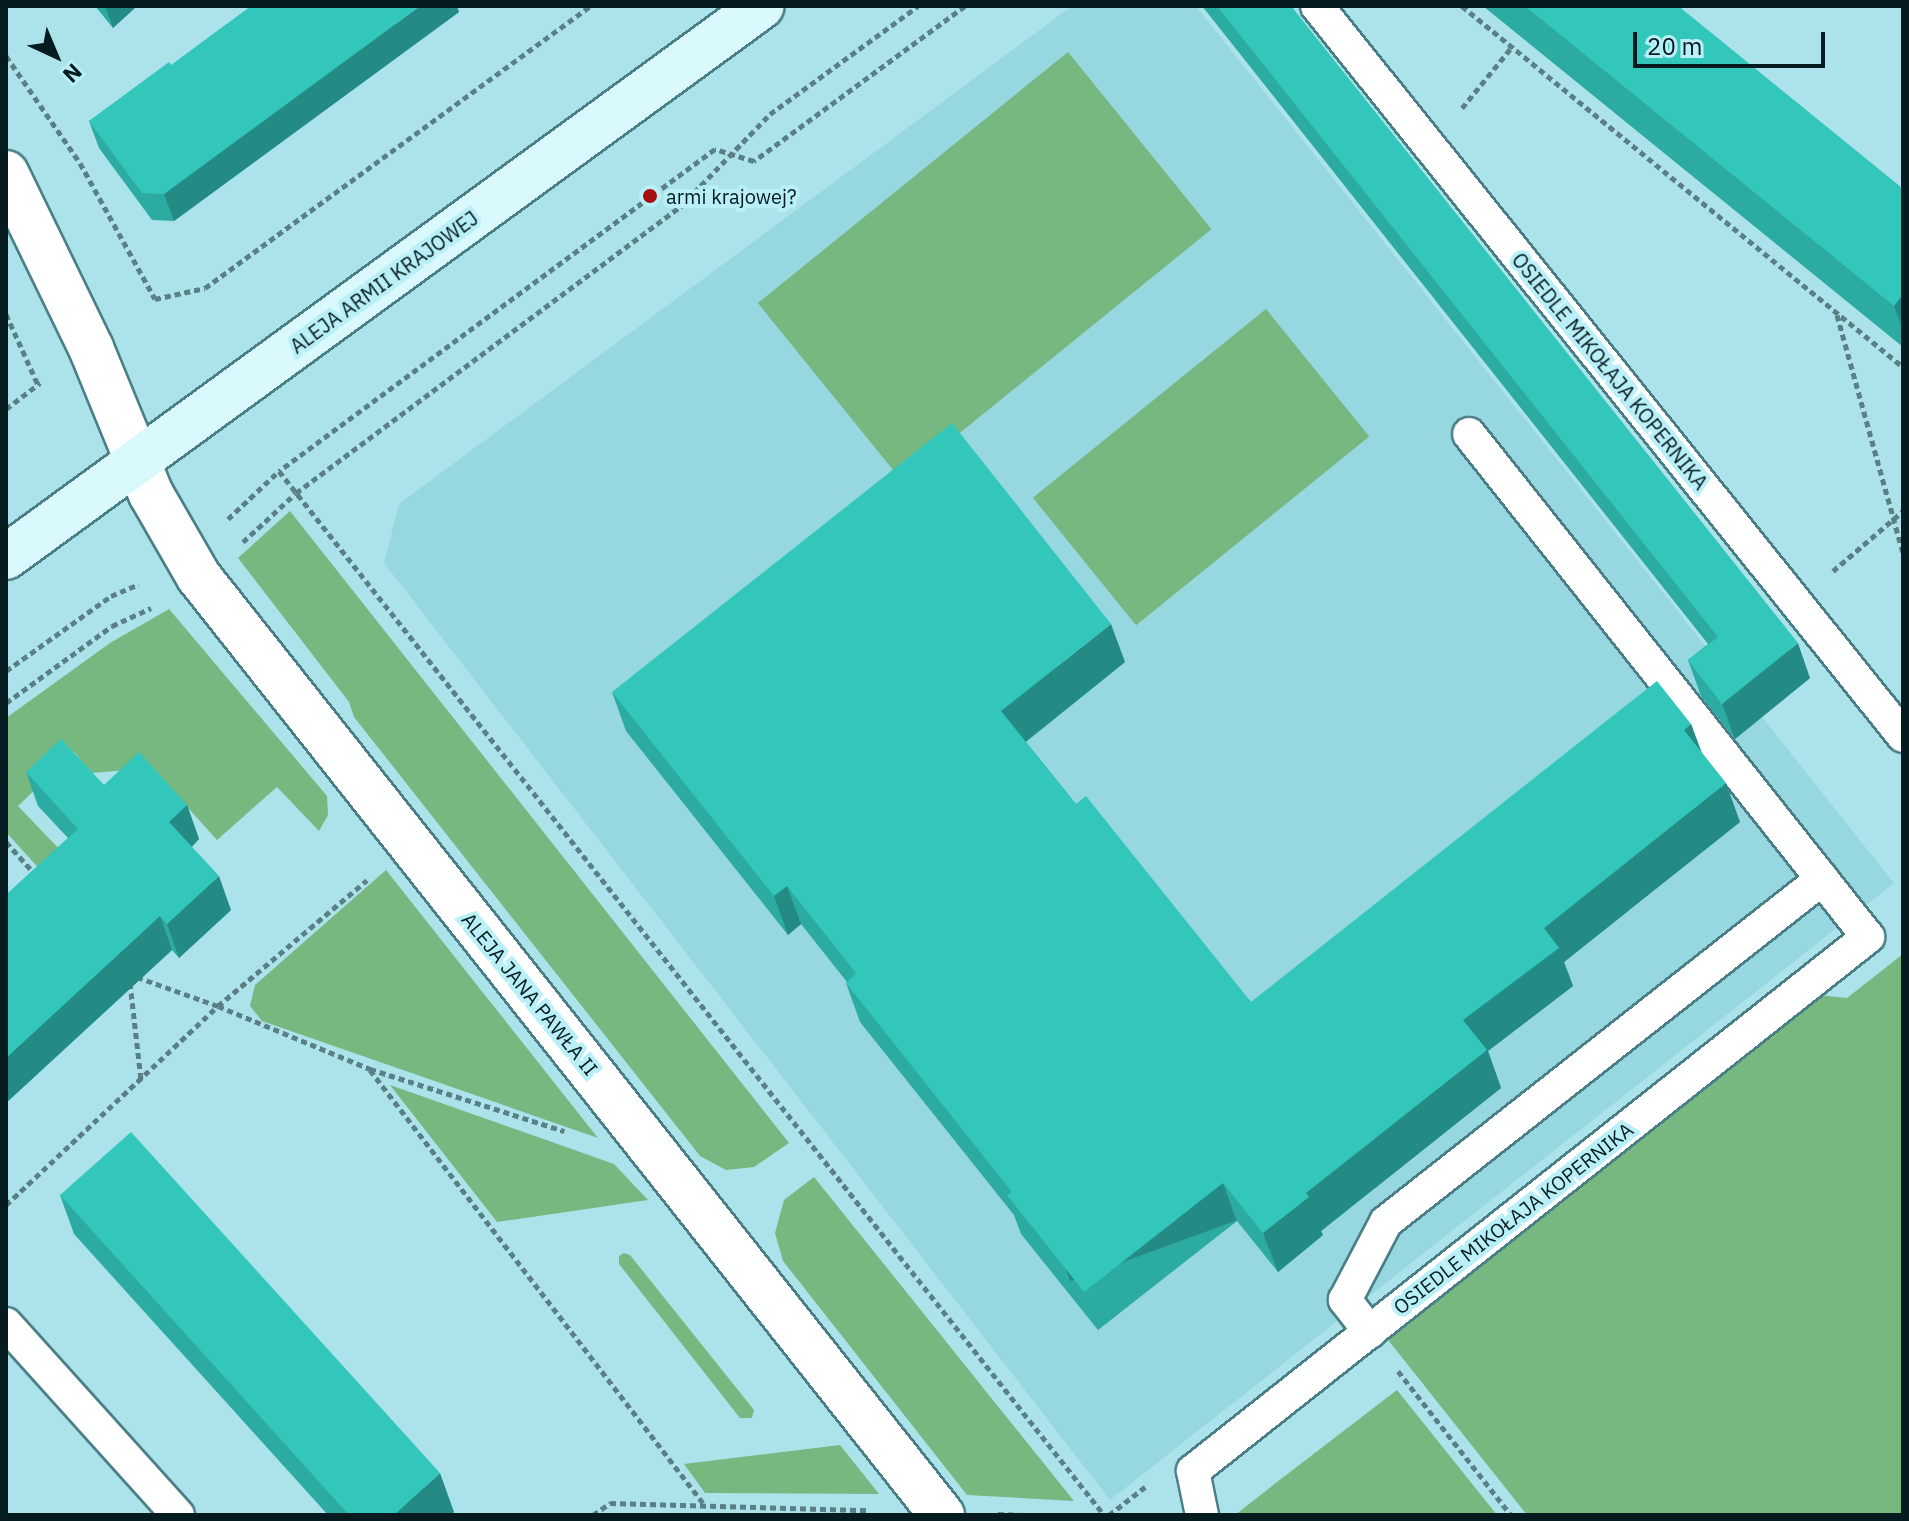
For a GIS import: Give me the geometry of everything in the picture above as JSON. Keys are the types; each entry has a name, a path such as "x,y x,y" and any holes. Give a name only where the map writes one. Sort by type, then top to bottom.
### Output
{"main road":[{"name":"ALEJA ARMII KRAJOWEJ","path":"6,557 762,6"}],"street":[{"name":"ALEJA JANA PAWŁA II","path":"6,173 91,348 137,461 183,554 199,577 941,1514"}],"lane":[{"name":"OSIEDLE MIKOŁAJA KOPERNIKA","path":"1317,6 1903,736"},
{"path":"1369,1332 1345,1300 1386,1222 1822,879 1469,434"},
{"name":"OSIEDLE MIKOŁAJA KOPERNIKA","path":"1202,1515 1193,1471 1868,937 1822,879"},
{"path":"6,1324 178,1515"}],"path":[{"path":"6,56 80,163 155,299 205,288 591,6"},
{"path":"242,543 296,493 680,207 770,114 918,6"},
{"path":"217,529 279,471 715,149 754,161 965,6"},
{"path":"1462,6 1903,367"},
{"path":"1430,147 1512,47"},
{"path":"6,314 38,385"},
{"path":"1837,314 1903,553"},
{"path":"6,409 49,377"},
{"path":"279,471 1104,1515"},
{"path":"1796,603 1903,511"},
{"path":"6,671 111,596 144,582"},
{"path":"6,703 112,626 153,607"},
{"path":"6,842 37,876"},
{"path":"6,1205 218,1006 411,843"},
{"path":"141,1079 129,975 218,1006 370,1069 578,1136"},
{"path":"370,1069 703,1503"},
{"path":"1369,1332 1511,1515"},
{"path":"593,1515 610,1503 703,1503 1033,1515"},
{"path":"818,1509 823,1515"}],"shaded area":[{"path":"1072,6 1196,6 1894,883 1110,1500 384,563 399,504"}],"green space":[{"path":"1068,52 1211,229 901,480 758,303"},
{"path":"1266,309 1369,436 1136,625 1033,498"},
{"path":"290,511 789,1143 754,1167 726,1170 700,1156 354,717 349,702 238,558"},
{"path":"169,609 327,796 328,815 319,831 277,787 217,840 152,768 92,773 74,752 18,806 63,853 43,873 6,832 6,718 110,643"},
{"path":"386,870 598,1138 262,1021 250,1006 255,985"},
{"path":"1903,954 1903,1515 1527,1515 1381,1331 1809,994 1847,998"},
{"path":"390,1085 614,1164 648,1200 497,1222"},
{"path":"814,1177 1074,1501 967,1495 783,1261 775,1233 784,1200"},
{"path":"624,1253 630,1255 754,1410 752,1418 740,1418 619,1264 619,1256"},
{"path":"1397,1390 1497,1515 1235,1515 1277,1482"},
{"path":"840,1445 879,1494 705,1493 684,1464"}],"building":[{"path":"251,6 420,6 164,194 142,193 89,121"},
{"path":"1217,6 1291,6 1798,643 1722,704 1688,660 1718,637"},
{"path":"1525,6 1678,6 1903,189 1903,294 1894,306"},
{"path":"952,423 1111,624 1001,711 1076,804 1086,796 1251,1002 1657,681 1691,724 1684,730 1726,783 1544,928 1559,948 1463,1020 1487,1050 1306,1193 1309,1197 1263,1233 1223,1183 1084,1292 1007,1195 1012,1192 846,983 856,973 787,886 774,896 612,692"},
{"path":"61,739 104,785 139,752 187,805 169,822 219,876 167,924 160,916 6,1058 6,895 78,829 26,772"},
{"path":"131,1132 440,1473 394,1515 349,1515 60,1195"}],"place":[{"name":"armi krajowej?","path":"650,196"}]}
